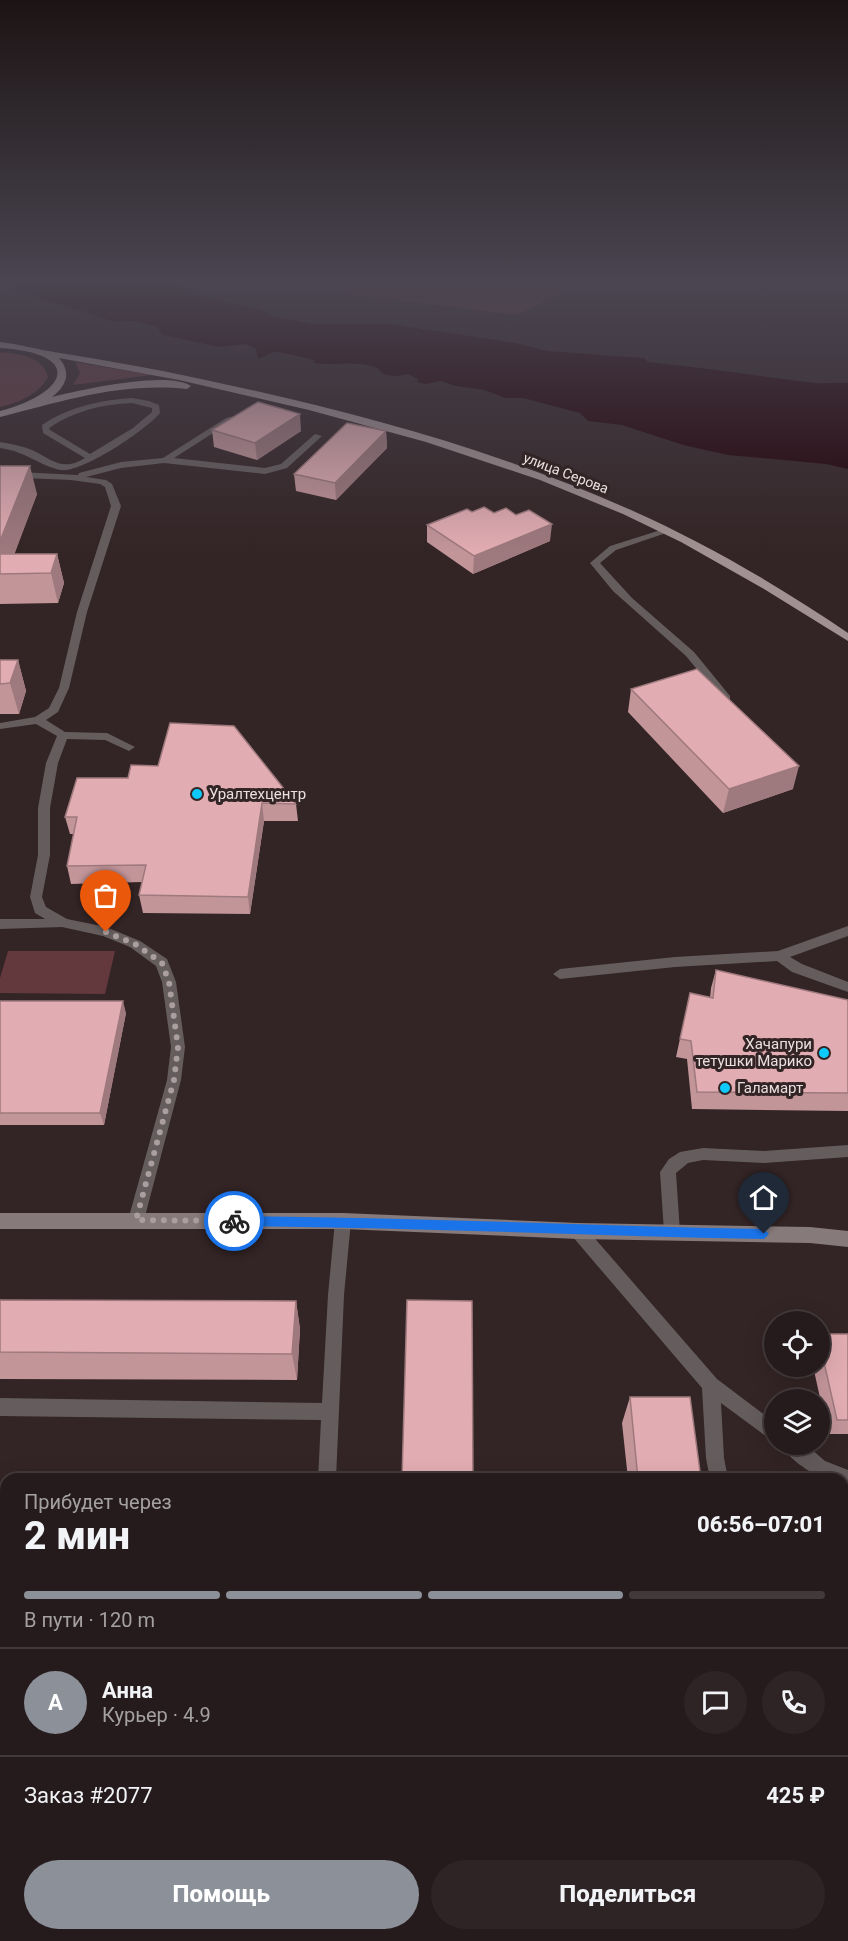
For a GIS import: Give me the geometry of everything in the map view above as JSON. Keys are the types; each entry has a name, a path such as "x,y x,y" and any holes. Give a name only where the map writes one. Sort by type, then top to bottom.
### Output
{"main road":[{"path":"0,414 44,399 56,389 63,379 63,372"},
{"name":"улица Серова","path":"157,372 379,426 520,470 616,507 668,531 784,594 848,638"},
{"name":"улица Серова","path":"25,407 84,391 132,384 177,385 250,393"},
{"path":"0,1221 343,1221 578,1231 810,1235 848,1239"}],"lane":[{"path":"0,445 27,451 64,468 75,466 91,458 140,430 156,413 156,407 145,401 112,403 82,409 60,417 45,427 46,431 91,458"},
{"path":"164,460 179,454 233,417 259,415"},
{"path":"71,477 121,465 164,460 265,471 284,466 318,436"},
{"path":"0,474 71,477 103,482 109,486 116,506 82,612 64,688 54,710 38,720 0,726"},
{"path":"668,531 613,548 595,563 604,577 641,614 691,655 726,698"},
{"path":"38,720 63,735 107,737 129,747"},
{"path":"63,735 52,763 46,792 44,855 36,897 40,910 64,923"},
{"path":"0,924 64,923 106,932 135,944 162,963 169,982 178,1047 174,1080 136,1220"},
{"path":"560,974 675,962 778,956 848,931"},
{"path":"778,956 797,968 848,987"},
{"path":"672,1232 668,1172 685,1156 703,1154 772,1157 848,1150"},
{"path":"327,1473 336,1295 343,1221"},
{"path":"578,1231 711,1385 764,1425"},
{"path":"711,1385 718,1473"},
{"path":"0,1407 331,1412"},
{"path":"804,1455 819,1467 834,1473"}],"shaded area":[{"path":"0,372 46,372 48,377 39,389 15,403 0,407"},
{"path":"132,372 152,375 73,385 80,373"},
{"path":"381,372 724,372 815,383 848,383 848,469 826,464 728,455 683,445 622,425 588,421 580,413 523,398 506,398 484,390 456,386 441,381 425,384 417,382 418,379 408,374 396,376"},
{"path":"8,951 115,951 105,994 0,993 0,978"}],"building":[{"path":"258,402 300,414 255,443 212,430"},
{"path":"347,423 386,431 335,483 294,474"},
{"path":"0,466 30,466 0,541"},
{"path":"484,507 494,513 506,508 516,515 529,510 552,524 474,556 427,525 467,509 472,512"},
{"path":"0,554 57,554 51,573 0,574"},
{"path":"0,660 18,660 10,683 0,684"},
{"path":"697,669 799,766 729,789 631,689"},
{"path":"170,723 234,726 296,804 262,803 248,897 139,895 146,865 67,866 77,817 65,817 77,778 128,778 131,765 158,766"},
{"path":"716,970 848,1000 848,1093 697,1092 691,1041 680,1039 690,993 713,998"},
{"path":"0,1001 123,1001 100,1113 0,1113"},
{"path":"0,1300 296,1301 292,1354 0,1352"},
{"path":"407,1300 472,1301 473,1473 402,1473"},
{"path":"830,1334 848,1334 848,1420 837,1420 827,1377 830,1377"},
{"path":"630,1397 690,1397 700,1473 637,1473"}],"way so far":[{"path":"106,932 135,944 162,963 169,982 178,1047 174,1080 136,1220 234,1221"}],"place":[{"name":"Уралтехцентр","path":"197,794"},
{"name":"Хачапури тетушки Марико","path":"824,1053"},
{"name":"Галамарт","path":"725,1088"}],"route":[{"path":"234,1221 343,1221 578,1231 764,1234"}]}
